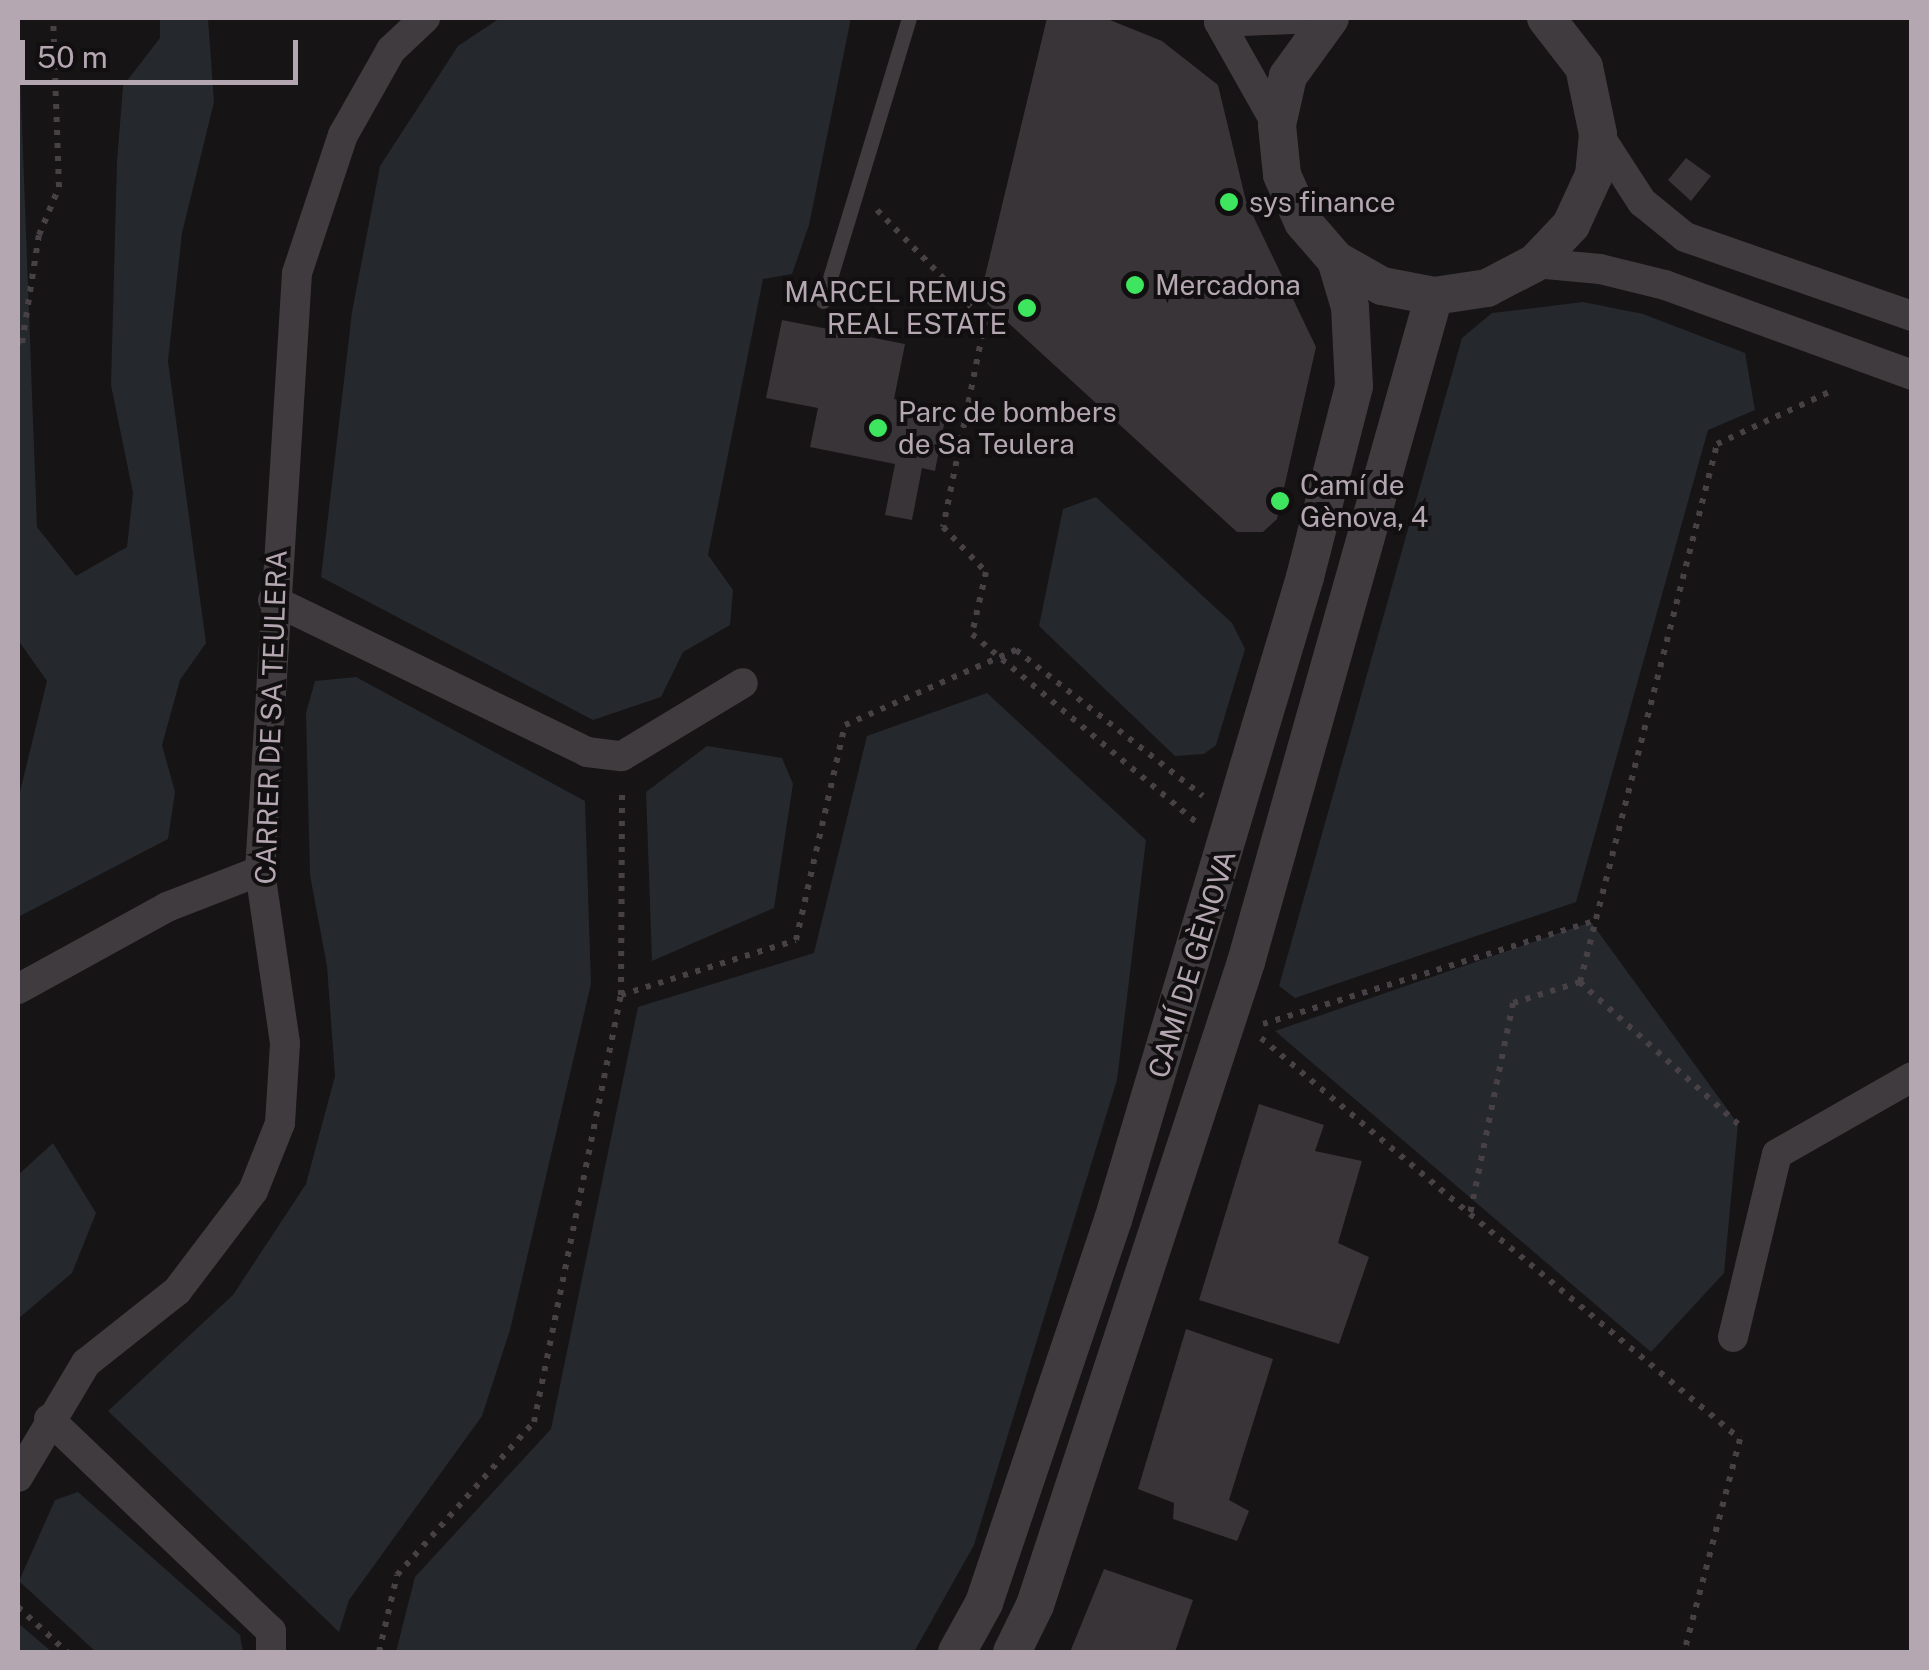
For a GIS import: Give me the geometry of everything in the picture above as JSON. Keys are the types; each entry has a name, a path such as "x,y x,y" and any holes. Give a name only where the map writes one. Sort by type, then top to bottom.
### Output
{"street":[{"name":"CARRER DE SA TEULERA","path":"18,1476 86,1363 176,1292 253,1191 273,1140 286,1043 260,872 273,600 297,273 343,135 391,50 425,18"},
{"path":"1213,20 1314,18"},
{"path":"1330,18 1288,76 1277,125 1282,176 1302,222 1336,260 1382,286 1434,296 1487,288 1535,263 1571,225 1594,174 1598,134 1584,67 1548,18"},
{"path":"1213,20 1277,125"},
{"path":"1598,134 1642,202 1685,237 1912,316"},
{"name":"CAMÍ DE GÈNOVA","path":"957,1652 984,1603 1088,1296 1218,823 1354,386 1350,307 1336,260"},
{"path":"1535,263 1600,268 1665,285 1912,375"},
{"name":"CAMÍ DE GÈNOVA","path":"1012,1652 1035,1605 1246,962 1434,296"},
{"path":"273,600 586,752 622,756 744,683"},
{"path":"18,989 168,907 260,872"},
{"path":"1734,1337 1777,1154 1912,1077"},
{"path":"49,1419 271,1632 271,1652"}],"lane":[{"path":"823,301 909,18"}],"path":[{"path":"18,341 22,343 39,235 59,187 53,18"},
{"path":"871,204 985,321 943,527 986,572 972,634 1218,823"},
{"path":"1580,982 1591,922 1717,444 1832,392"},
{"path":"621,996 796,940 844,725 1016,650 1218,823"},
{"path":"380,1652 397,1575 534,1422 621,996 622,756"},
{"path":"1591,922 1250,1028 1740,1439 1684,1652"},
{"path":"1580,982 1738,1124"},
{"path":"1470,1214 1512,1003 1580,982"},
{"path":"18,1607 67,1652"}],"shaded area":[{"path":"18,18 37,527 76,576 127,547 133,493 111,385 117,161 123,86 160,38 160,18 208,18 214,102 182,233 168,361 206,643 180,680 162,745 175,792 168,839 18,917 18,800 47,681 18,640"},
{"path":"500,18 851,18 809,225 792,274 763,279 708,555 733,590 730,625 683,652 661,697 593,720 321,577 352,312 380,166 458,46"},
{"path":"1583,302 1643,314 1745,353 1755,410 1708,430 1576,902 1295,998 1279,986 1462,338 1492,313"},
{"path":"1096,497 1232,623 1245,649 1216,745 1204,754 1175,756 1039,626 1063,509"},
{"path":"356,677 585,801 591,984 510,1330 482,1416 349,1600 339,1632 108,1411 233,1295 306,1184 335,1076 327,966 310,875 306,713 315,681"},
{"path":"987,693 1146,840 1117,1080 974,1545 914,1652 396,1652 415,1577 551,1429 638,1007 814,953 867,736"},
{"path":"707,746 782,758 793,784 774,908 652,961 646,792"},
{"path":"1591,922 1738,1124 1724,1273 1651,1352 1275,1031"},
{"path":"53,1143 96,1213 72,1273 18,1319 18,1175"},
{"path":"78,1492 240,1635 243,1652 96,1652 19,1581 55,1500"},
{"path":"18,1623 52,1652 18,1652"}],"building":[{"name":"Mercadona","path":"1047,18 1105,18 1162,41 1218,85 1246,201 1316,347 1277,519 1263,532 1237,532 980,297"},
{"path":"1686,158 1711,176 1691,201 1668,180"},
{"name":"Parc de bombers de Sa Teulera","path":"782,320 905,344 894,399 947,409 935,471 922,468 912,520 885,515 895,464 810,447 818,408 766,398"},
{"path":"1259,1104 1324,1125 1315,1151 1362,1161 1338,1243 1369,1257 1339,1344 1199,1300"},
{"path":"1186,1329 1273,1359 1229,1500 1249,1511 1237,1541 1173,1519 1174,1503 1138,1489"},
{"path":"1104,1569 1193,1600 1175,1652 1070,1652"}],"place":[{"name":"sys finance","path":"1229,202"},
{"name":"Mercadona","path":"1135,285"},
{"name":"MARCEL REMUS REAL ESTATE","path":"1027,308"},
{"name":"Parc de bombers de Sa Teulera","path":"878,428"},
{"name":"Camí de Gènova, 4","path":"1280,501"}]}
